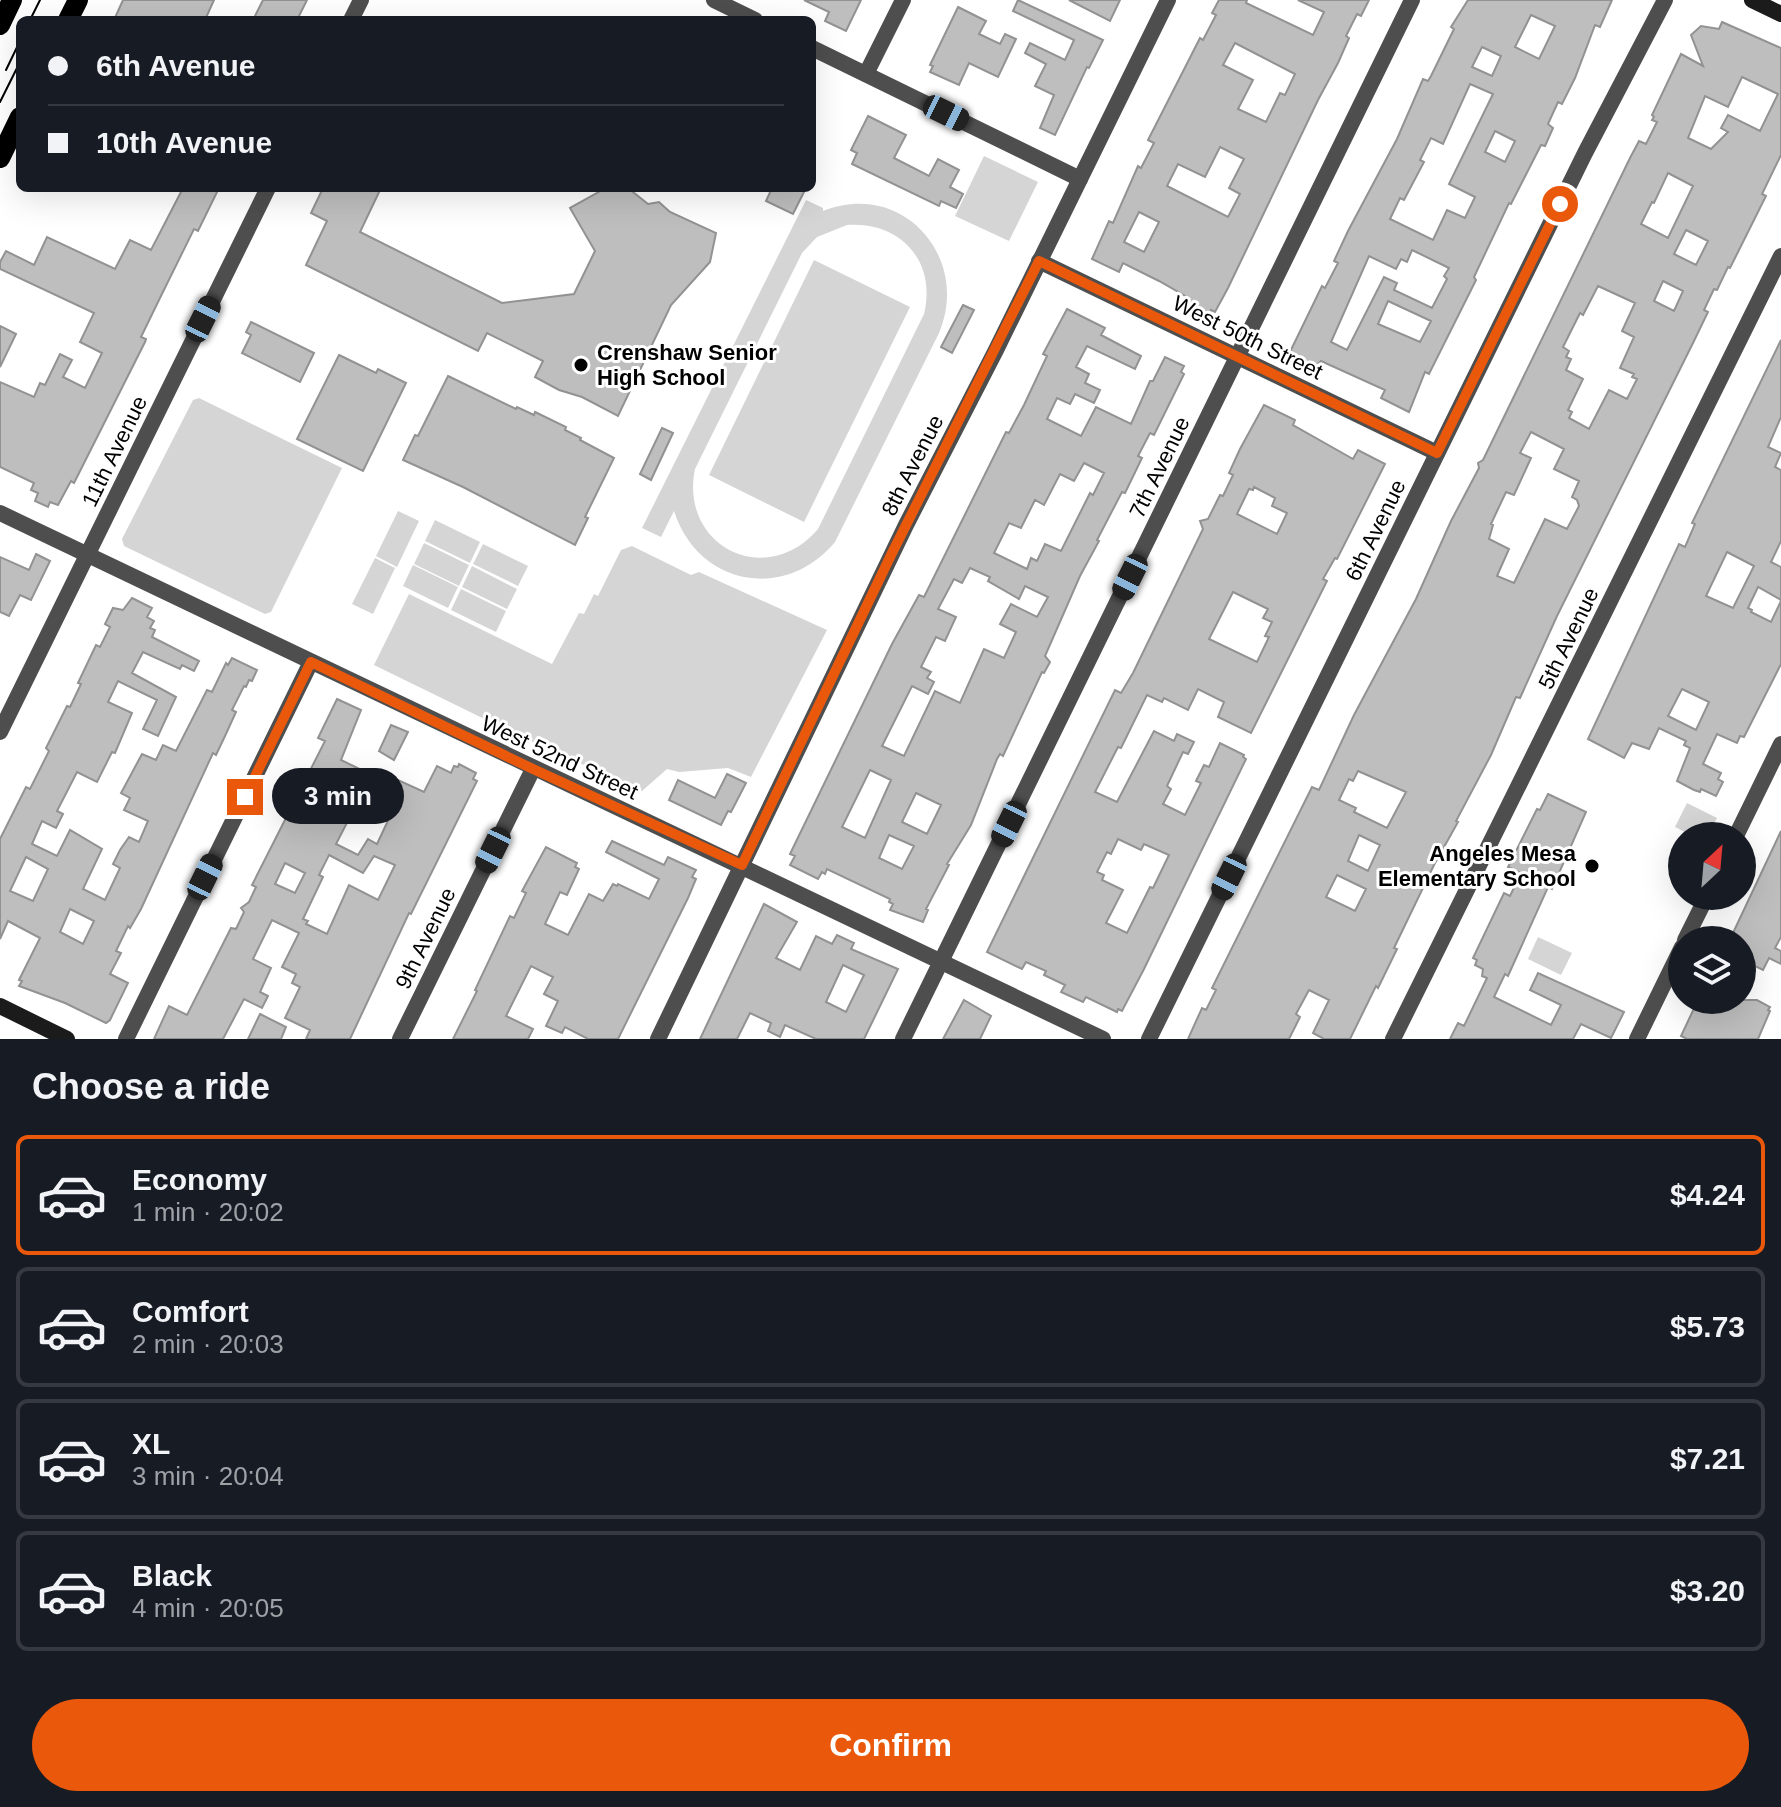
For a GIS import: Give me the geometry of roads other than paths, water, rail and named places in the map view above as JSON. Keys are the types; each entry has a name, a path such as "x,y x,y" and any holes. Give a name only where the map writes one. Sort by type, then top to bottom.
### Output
{"main road":[{"path":"0,25 12,0"},
{"path":"0,158 16,125"}],"street":[{"path":"714,0 747,16"},
{"path":"866,74 903,0"},
{"name":"8th Avenue","path":"658,1039 892,553 1168,0"},
{"name":"7th Avenue","path":"903,1039 1412,0"},
{"name":"6th Avenue","path":"1149,1039 1585,153 1665,0"},
{"path":"1752,0 1781,14"},
{"path":"816,50 1080,179"},
{"name":"11th Avenue","path":"0,732 266,192"},
{"name":"5th Avenue","path":"1393,1039 1781,256"},
{"name":"West 50th Street","path":"1039,261 1437,453"},
{"name":"West 52nd Street","path":"0,513 1103,1039"},
{"path":"126,1039 311,662"},
{"path":"1743,822 1781,744"},
{"name":"9th Avenue","path":"400,1039 533,769"},
{"path":"1637,1039 1668,976"},
{"path":"0,1006 67,1039"}],"tram line":[{"path":"32,16 40,0"},
{"path":"6,70 16,49"},
{"path":"0,102 16,70"}],"place":[{"name":"Crenshaw Senior High School","path":"581,365"},
{"name":"Angeles Mesa Elementary School","path":"1592,866"}]}
